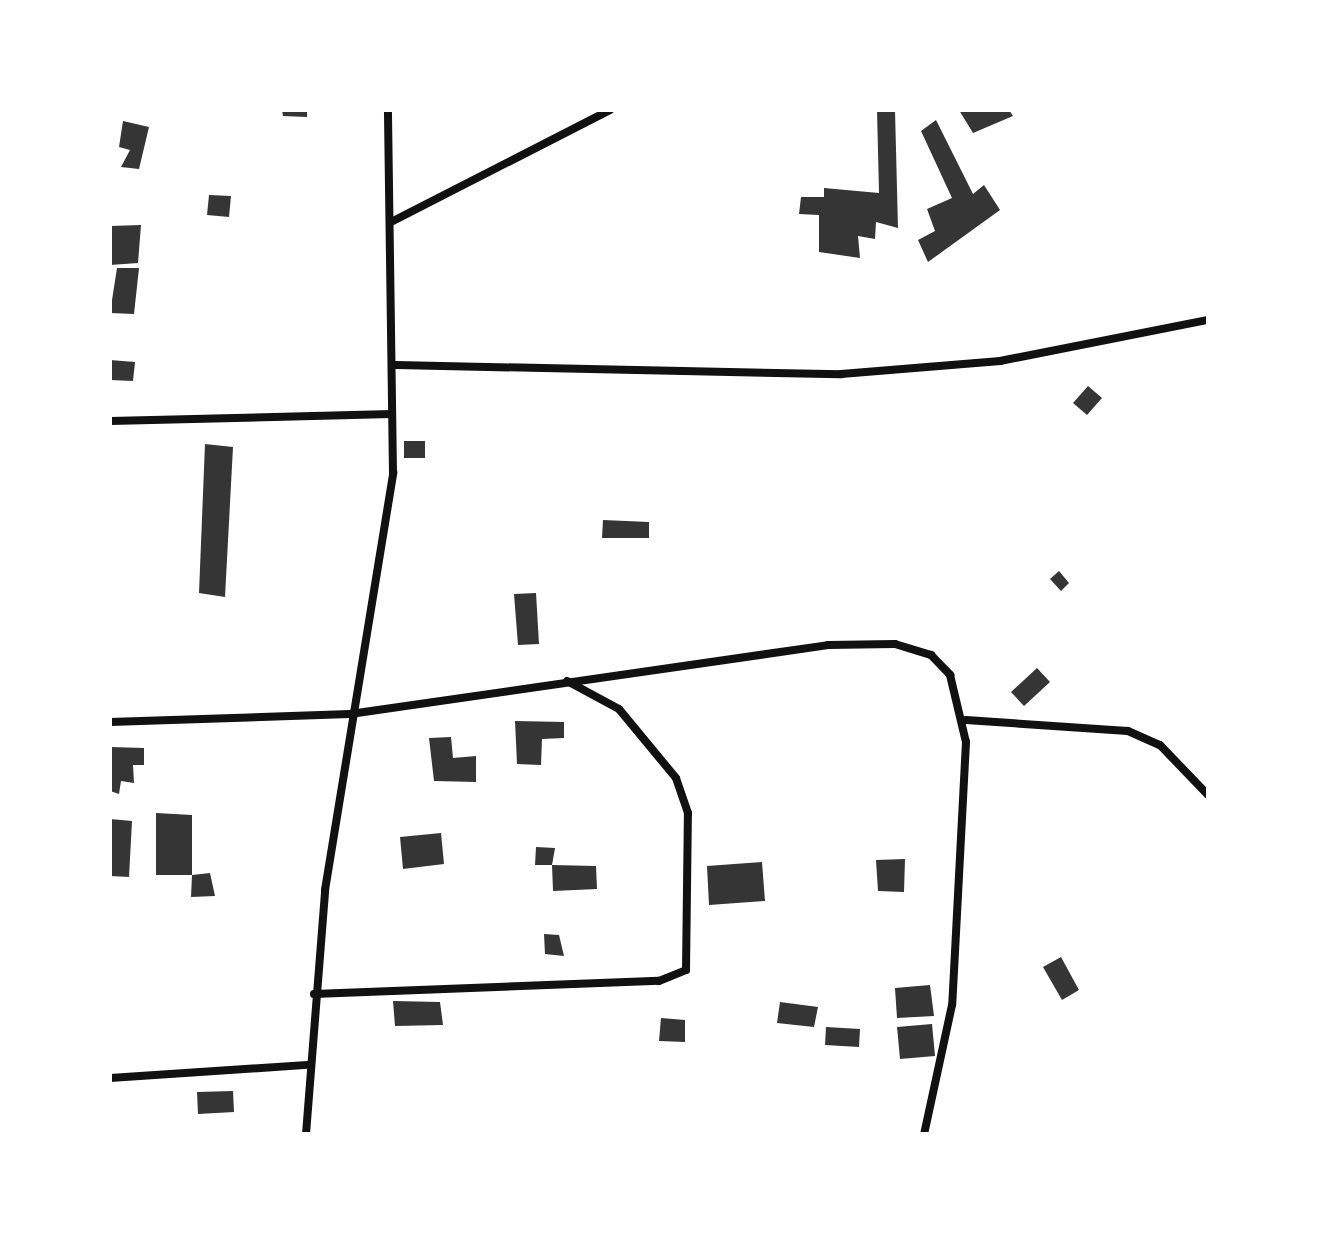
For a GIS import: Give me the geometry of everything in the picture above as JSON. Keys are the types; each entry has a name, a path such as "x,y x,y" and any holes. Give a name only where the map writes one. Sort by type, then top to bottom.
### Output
{"street":[{"path":"306,1134 314,994 350,714 374,617 393,473 392,414 396,365 388,110"},
{"path":"393,221 610,110"},
{"path":"396,365 841,374 1000,361 1208,320"},
{"path":"110,421 392,414"},
{"path":"110,722 350,714 565,680 828,645 895,644 931,655 950,675 966,720 952,1005 924,1134"},
{"path":"314,994 659,981 686,970 688,813 676,778 619,709 565,680"},
{"path":"966,720 1128,731 1160,745 1208,795"},
{"path":"110,1078 308,1065"}],"building":[{"path":"282,110 307,110 307,117 283,116"},
{"path":"877,110 895,110 898,228 876,222 875,239 858,236 860,258 819,252 819,215 799,214 801,197 824,197 824,188 879,193"},
{"path":"959,110 1009,110 1013,116 973,133"},
{"path":"936,120 973,194 984,185 1000,210 928,262 918,240 935,231 927,209 952,198 921,131"},
{"path":"123,121 149,127 139,169 121,167 130,150 119,147"},
{"path":"209,195 231,196 229,217 207,215"},
{"path":"141,225 138,263 110,265 110,226"},
{"path":"117,268 139,268 134,314 110,313"},
{"path":"110,360 135,362 133,381 110,380"},
{"path":"1088,386 1102,398 1087,415 1073,403"},
{"path":"404,441 425,441 425,458 404,458"},
{"path":"205,444 233,447 225,597 199,593"},
{"path":"603,520 649,522 649,538 602,538"},
{"path":"1059,571 1069,583 1061,591 1050,579"},
{"path":"536,593 539,644 518,645 514,594"},
{"path":"1037,668 1050,682 1024,706 1011,692"},
{"path":"515,721 564,722 564,738 542,739 541,765 517,764"},
{"path":"451,737 453,758 476,756 476,782 434,781 429,738"},
{"path":"110,747 144,748 144,765 133,765 134,783 121,781 119,794 110,791"},
{"path":"156,813 192,815 192,875 156,875"},
{"path":"110,819 132,821 129,877 110,876"},
{"path":"441,833 444,864 403,869 400,837"},
{"path":"536,847 555,848 552,865 535,865"},
{"path":"905,859 904,892 878,891 876,860"},
{"path":"762,862 765,901 709,905 707,866"},
{"path":"552,865 596,866 597,889 553,891"},
{"path":"210,873 215,896 191,897 192,875"},
{"path":"544,934 559,935 564,956 545,954"},
{"path":"1061,957 1079,990 1062,1000 1043,967"},
{"path":"930,985 934,1016 897,1018 895,988"},
{"path":"393,1001 440,1002 443,1025 395,1026"},
{"path":"780,1002 818,1007 814,1027 777,1023"},
{"path":"661,1018 685,1020 685,1042 659,1041"},
{"path":"932,1024 935,1056 900,1059 897,1027"},
{"path":"826,1027 860,1029 859,1047 825,1045"},
{"path":"233,1091 234,1112 198,1114 197,1092"}]}
